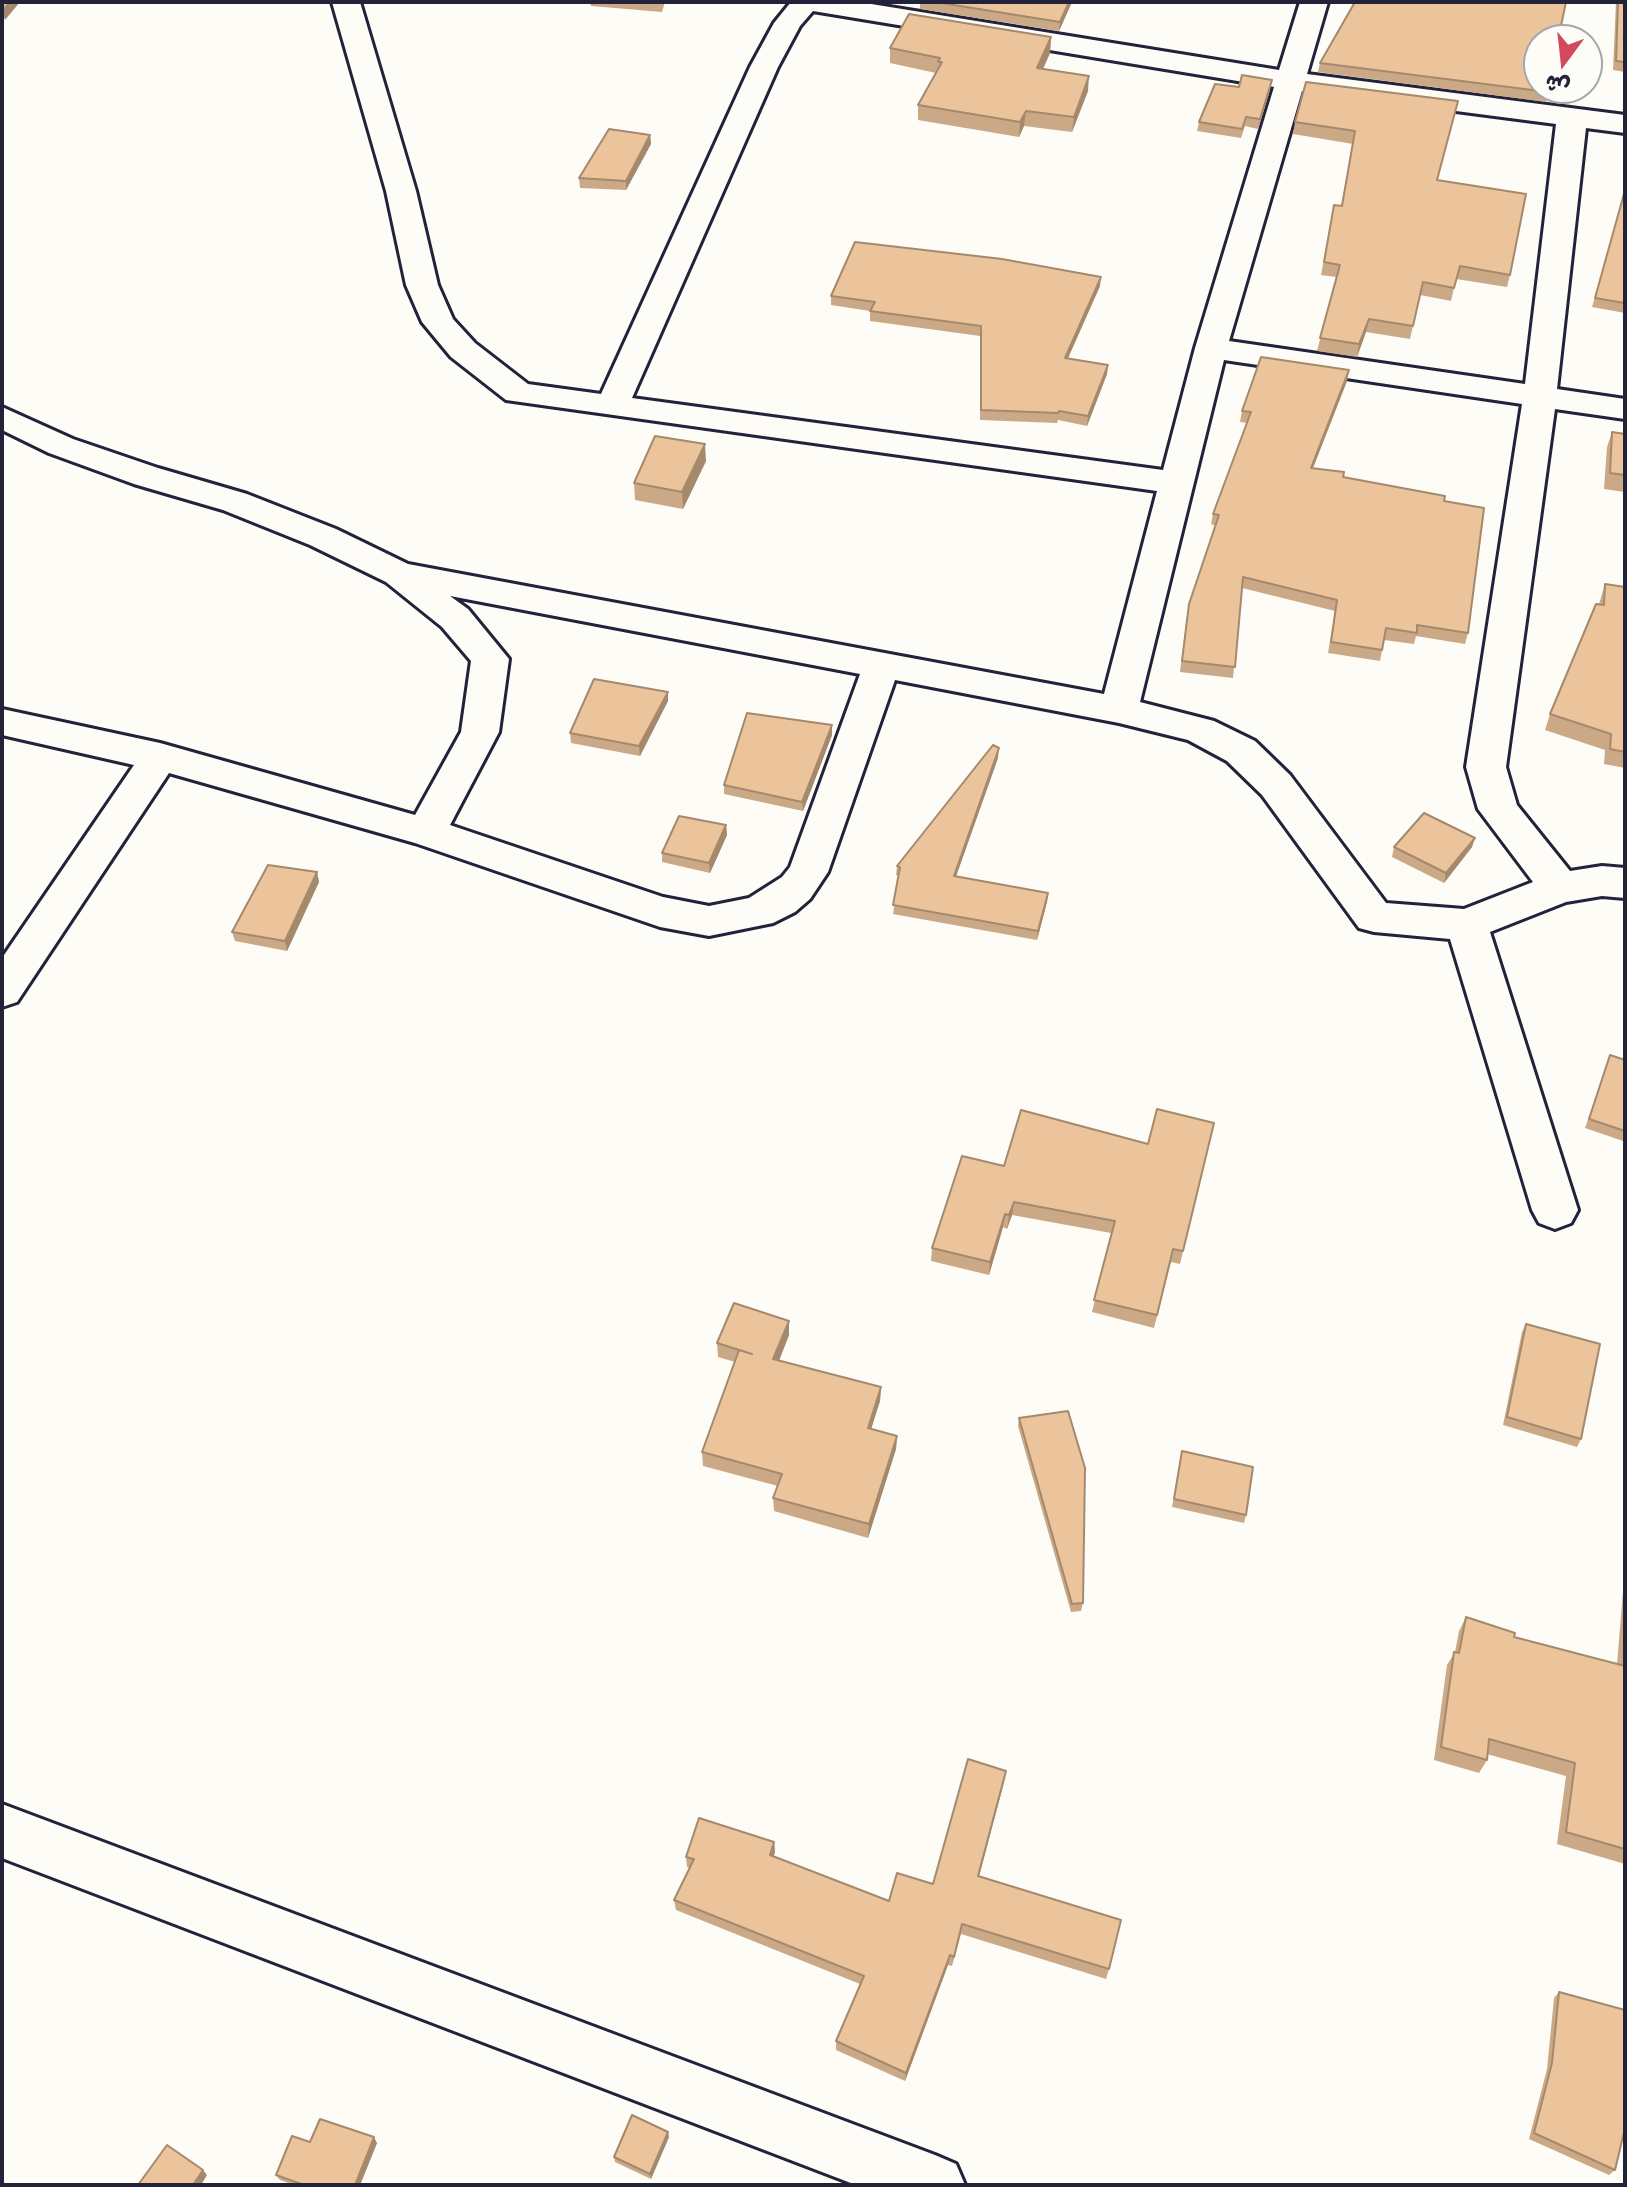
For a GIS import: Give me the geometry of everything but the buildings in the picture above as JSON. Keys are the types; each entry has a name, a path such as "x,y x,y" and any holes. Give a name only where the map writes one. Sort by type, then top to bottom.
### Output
{"street":[{"path":"346,2 401,191 422,285 438,322 463,350 518,393 1176,483"},
{"path":"613,404 764,67 788,23 807,2 1293,81 1625,124"},
{"path":"1119,710 1211,348 1293,81 1314,2"},
{"path":"1560,888 1498,809 1486,767 1540,395 1572,117"},
{"path":"1211,348 1625,409"},
{"path":"2,417 61,446 279,519 399,574 455,618 490,659 480,732 426,832"},
{"path":"399,574 1119,710 1200,730 1241,751 1276,785 1374,917 1467,925 1560,888 1602,881 1625,883"},
{"path":"2,722 160,757 426,832 684,918 709,921 758,912 780,901 796,888 808,872 881,667"},
{"path":"2,991 160,757"},
{"path":"1467,925 1555,1210"},
{"path":"2,1831 935,2185"}]}
